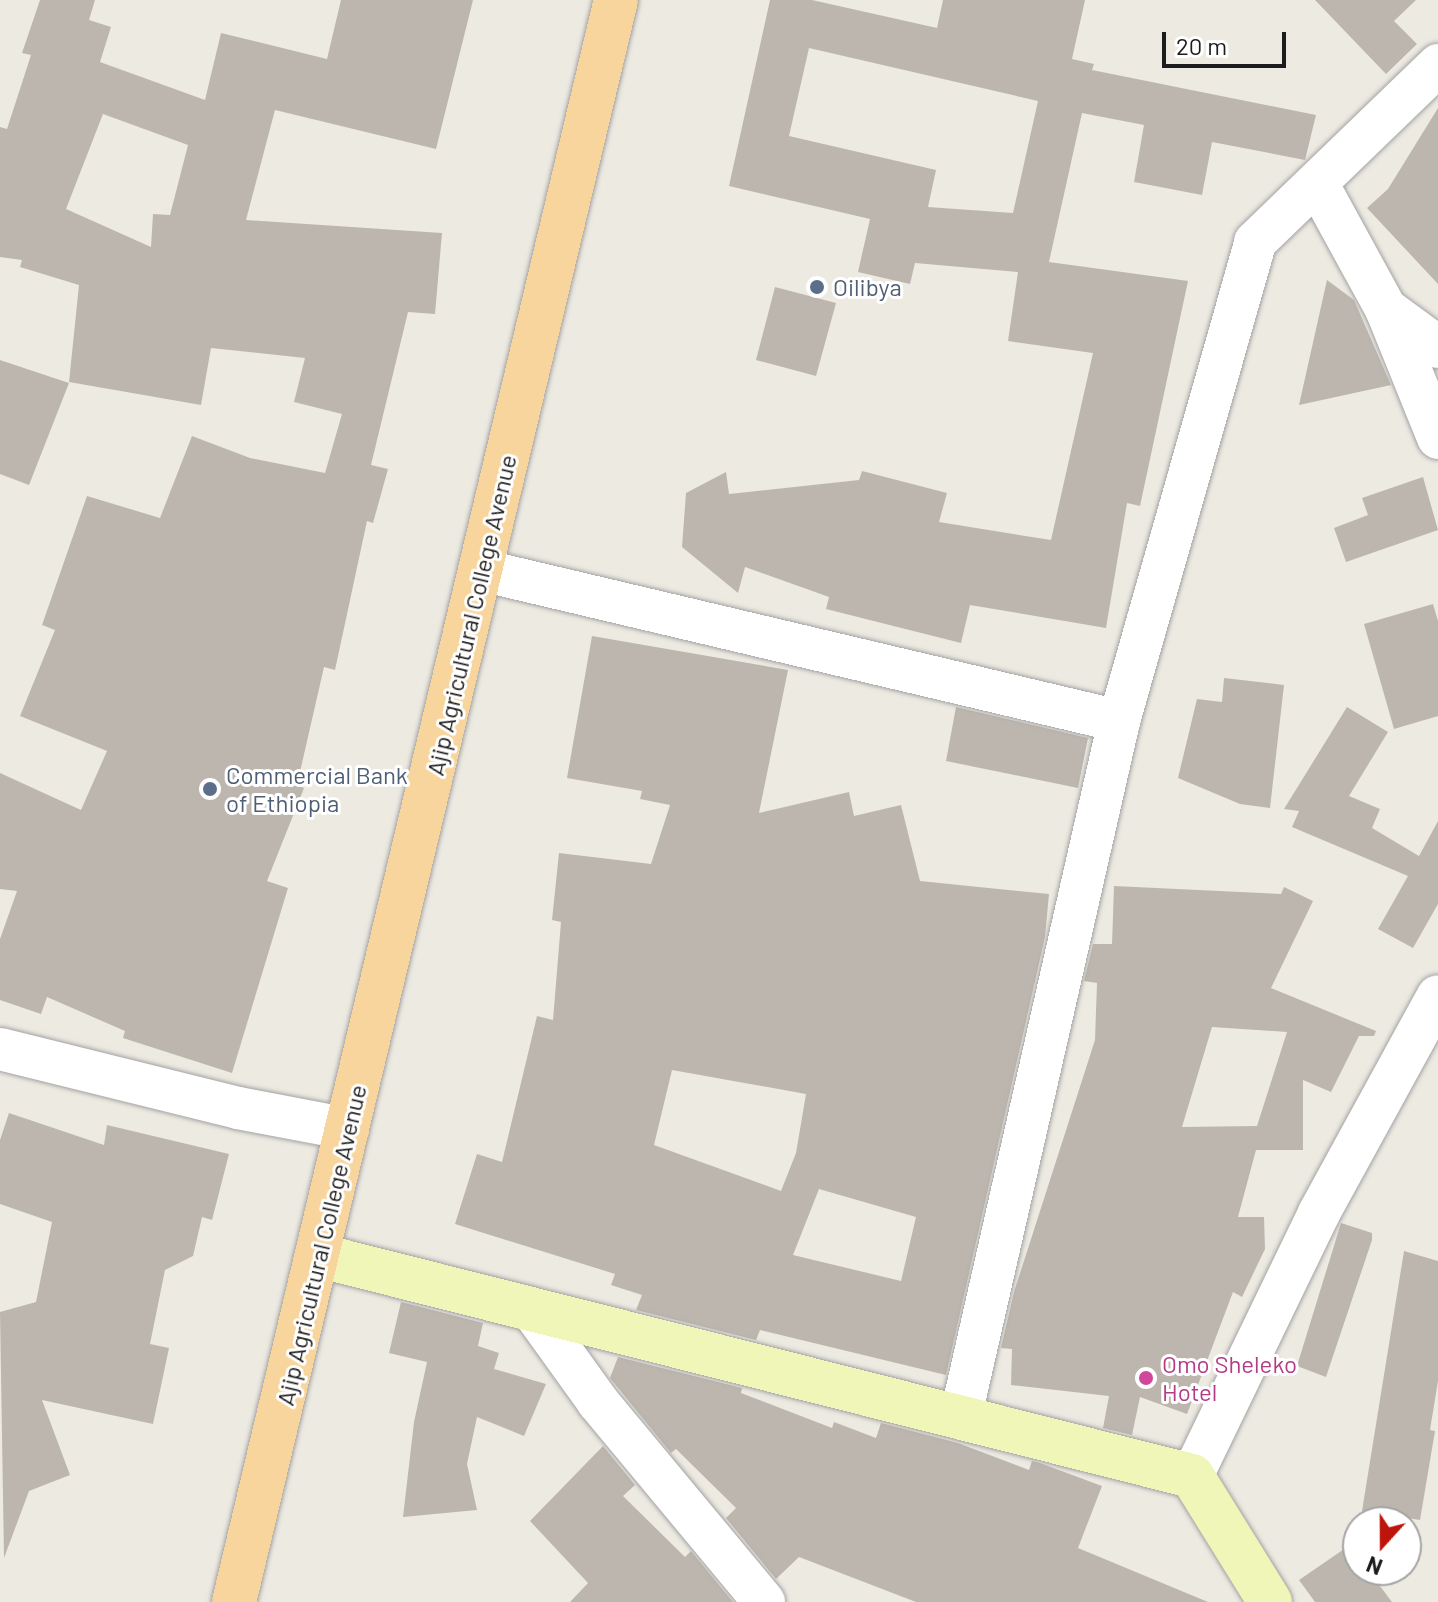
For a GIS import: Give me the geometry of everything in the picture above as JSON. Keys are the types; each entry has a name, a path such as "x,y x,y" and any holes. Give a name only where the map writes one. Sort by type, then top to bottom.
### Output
{"main road":[{"name":"Ajip Agricultural College Avenue","path":"234,1602 321,1256 348,1129 616,0"},
{"path":"321,1256 961,1415 1192,1476 1270,1602"}],"street":[{"path":"961,1415 1119,721 1255,242 1438,65"},
{"path":"1317,183 1386,309 1438,438"},
{"path":"1386,309 1438,347"},
{"path":"481,570 1119,721"},
{"path":"1192,1476 1319,1213 1438,996"},
{"path":"0,1049 238,1108 348,1129"},
{"path":"532,1310 598,1402 764,1602"}],"building":[{"path":"40,0 95,0 89,20 111,27 100,62 205,100 221,33 327,59 341,0 473,0 436,149 275,110 246,220 442,233 435,314 408,312 371,465 388,469 373,523 367,521 335,670 324,667 297,785 304,788 267,881 288,888 232,1073 123,1038 125,1031 47,997 41,1014 0,1000 0,939 17,891 0,889 0,773 81,810 107,751 20,716 55,630 42,625 87,496 160,518 192,436 250,458 325,473 342,414 294,402 305,358 211,348 201,405 69,382 79,285 20,267 22,260 0,257 0,127 7,129 31,55 22,53","holes":["103,114 188,145 170,215 153,214 151,247 66,209"]},
{"path":"770,0 812,0 937,28 943,0 1085,0 1072,59 1094,64 1092,70 1316,115 1305,160 1212,142 1202,195 1134,182 1144,125 1082,113 1049,262 1188,281 1140,506 1127,503 1106,628 970,605 961,643 826,609 829,597 745,567 738,593 682,547 686,493 726,472 729,494 859,480 862,471 947,493 939,522 1051,540 1093,353 1008,341 1018,272 915,263 910,284 858,272 870,219 729,186","holes":["809,48 1038,101 1013,213 928,207 936,170 789,136"]},
{"path":"1315,0 1416,0 1394,21 1417,44 1386,74"},
{"path":"1438,108 1438,284 1367,208 1388,189"},
{"path":"1327,280 1354,300 1391,385 1299,405"},
{"path":"775,287 836,303 816,376 756,360"},
{"path":"0,360 69,383 29,485 0,474"},
{"path":"1423,477 1438,530 1346,562 1334,528 1368,515 1362,498"},
{"path":"1433,604 1438,621 1438,716 1394,729 1364,624"},
{"path":"592,636 788,670 759,813 849,792 854,816 901,805 920,881 1049,894 1045,937 946,1375 760,1330 756,1340 636,1310 642,1295 611,1285 615,1274 455,1224 477,1154 502,1162 537,1016 553,1020 561,922 552,920 559,853 651,864 670,805 640,799 642,791 567,778","holes":["672,1070 806,1094 796,1153 781,1191 654,1145","819,1189 916,1217 901,1281 793,1255"]},
{"path":"1224,678 1284,685 1270,808 1240,804 1178,778 1197,699 1222,702"},
{"path":"956,707 1088,738 1078,788 946,761"},
{"path":"1347,707 1388,732 1349,796 1380,809 1372,828 1419,856 1438,821 1438,904 1413,948 1378,929 1408,876 1292,827 1299,811 1284,809"},
{"path":"1114,886 1281,894 1284,887 1313,901 1271,988 1376,1031 1374,1036 1359,1036 1331,1092 1303,1080 1303,1150 1256,1150 1238,1217 1264,1217 1265,1249 1242,1297 1233,1292 1187,1414 1140,1397 1132,1435 1103,1428 1109,1396 1011,1385 1012,1349 1001,1348 1014,1292 1095,1040 1097,983 1084,981 1093,944 1112,944","holes":["1212,1027 1287,1032 1257,1126 1182,1127"]},
{"path":"9,1113 104,1145 107,1125 229,1154 212,1220 202,1217 193,1256 165,1270 150,1344 169,1348 153,1424 42,1400 70,1475 29,1491 4,1558 0,1312 36,1302 52,1222 0,1204 0,1140"},
{"path":"1341,1223 1372,1233 1372,1240 1326,1377 1297,1366"},
{"path":"1404,1251 1438,1261 1438,1381 1430,1430 1435,1431 1422,1508 1363,1506"},
{"path":"401,1302 483,1323 478,1346 499,1353 494,1369 546,1384 524,1436 477,1417 467,1464 477,1510 403,1517 414,1422 427,1362 389,1353"},
{"path":"618,1357 742,1388 741,1393 832,1428 834,1422 876,1438 881,1423 958,1443 1029,1470 1032,1461 1040,1463 1102,1486 1078,1548 1208,1602 916,1602 799,1557 776,1579 726,1518 736,1508 676,1449 671,1453 610,1378"},
{"path":"603,1446 635,1485 623,1496 685,1557 691,1551 733,1602 570,1602 588,1583 530,1521"},
{"path":"1342,1550 1342,1586 1380,1586 1392,1602 1315,1602 1299,1580"}],"place":[{"name":"Oilibya","path":"817,287"},
{"name":"Commercial Bank of Ethiopia","path":"210,789"},
{"name":"Omo Sheleko Hotel","path":"1146,1378"}]}
